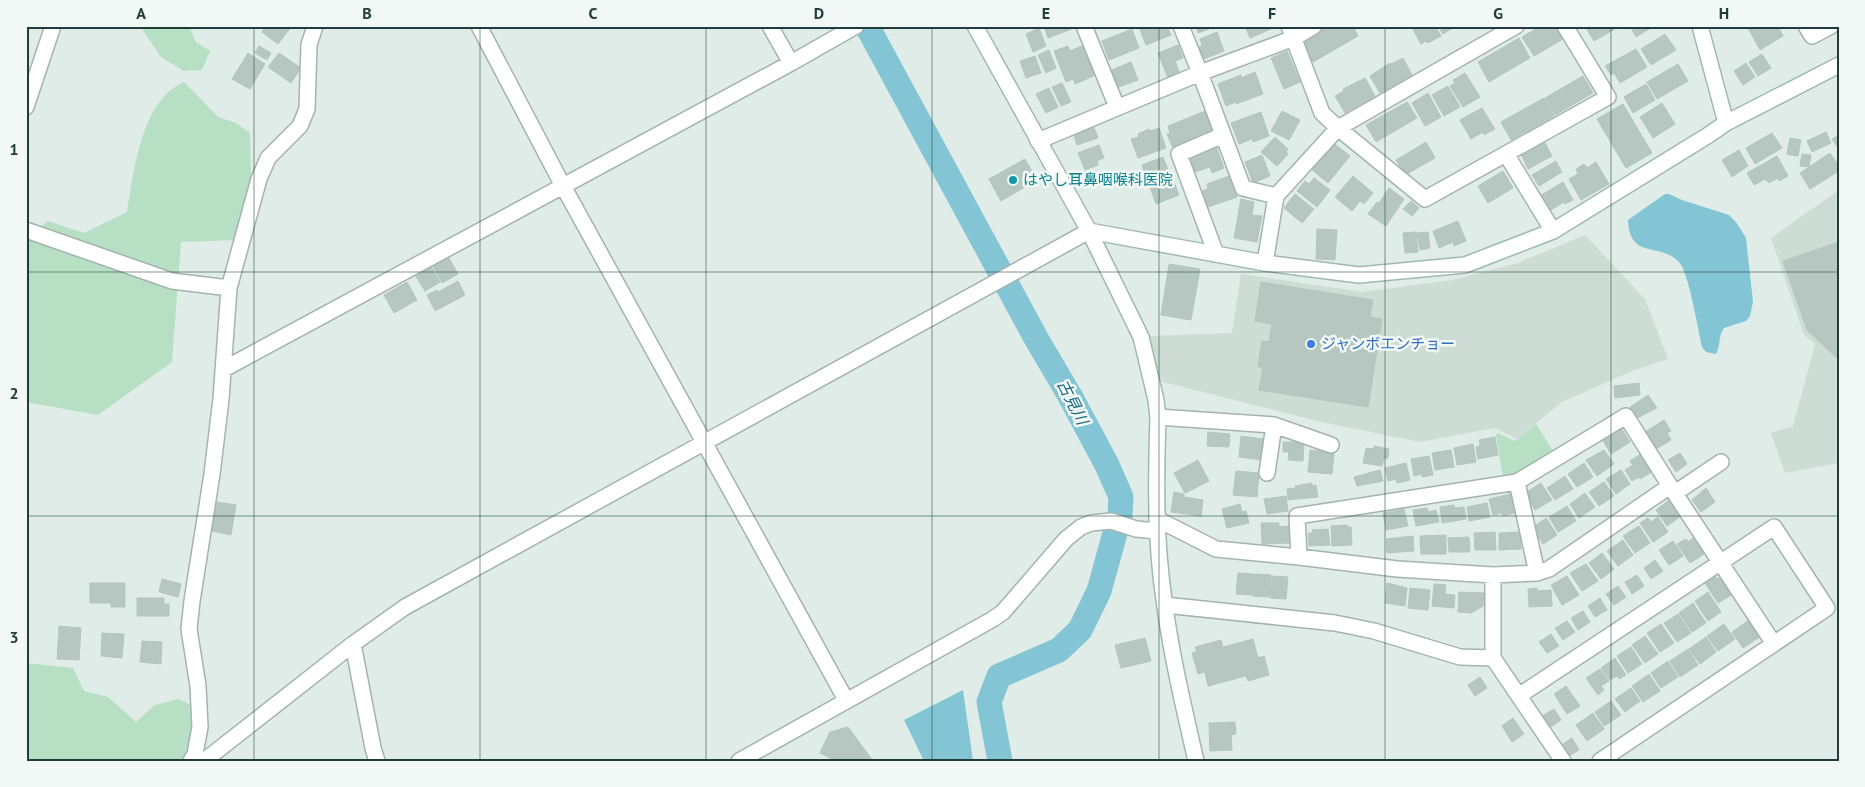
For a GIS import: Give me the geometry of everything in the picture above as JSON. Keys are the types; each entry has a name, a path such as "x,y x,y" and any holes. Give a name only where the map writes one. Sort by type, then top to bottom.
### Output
{"street":[{"path":"26,107 53,26"},
{"path":"191,761 195,754 200,727 198,686 189,629 212,474 224,369 229,288 260,179 268,158 300,126 307,109 309,45 315,26"},
{"path":"479,26 563,186 846,700"},
{"path":"770,26 791,63"},
{"path":"224,369 791,63 856,26"},
{"path":"975,26 1089,231 1141,337 1156,400 1158,418 1157,525 1165,605 1176,671 1196,761"},
{"path":"1084,26 1117,107"},
{"path":"1181,26 1243,188 1276,196"},
{"path":"1038,141 1200,74 1291,32 1314,26"},
{"path":"1265,263 1276,196 1338,128 1516,26"},
{"path":"1291,32 1322,113 1425,199 1608,97 1566,26"},
{"path":"1700,26 1726,123"},
{"path":"1806,26 1812,36 1831,26"},
{"path":"204,761 353,644 405,607 1089,231 1265,263 1360,275 1465,265 1553,231 1726,123 1839,64"},
{"path":"1216,254 1178,154 1223,135"},
{"path":"1506,154 1553,231"},
{"path":"26,230 172,281 229,288"},
{"path":"1300,557 1298,516 1517,482 1626,416 1672,490 1774,644"},
{"path":"1158,418 1274,425 1331,445"},
{"path":"1267,473 1274,425"},
{"path":"739,761 993,619 1003,612 1073,533 1081,526 1091,522 1111,521 1128,527 1157,525 1216,549 1397,569 1493,576 1537,573 1549,569 1672,490 1721,462"},
{"path":"1517,482 1537,573"},
{"path":"1520,695 1774,527 1827,608 1600,761"},
{"path":"1493,576 1493,658 1564,761"},
{"path":"1165,605 1335,623 1374,631 1460,657 1493,658"},
{"path":"353,644 377,761"}],"shaded area":[{"path":"1839,190 1839,463 1785,473 1771,433 1793,426 1815,344 1804,335 1771,238"},
{"path":"1585,235 1645,299 1668,359 1632,371 1562,402 1517,439 1495,428 1420,442 1321,422 1159,381 1148,336 1232,333 1241,274 1362,292 1452,280 1518,263"}],"green space":[{"path":"140,26 189,26 196,42 210,51 202,70 184,71 161,57"},
{"path":"184,82 218,117 236,123 250,133 251,177 236,240 181,242 172,362 98,415 26,402 26,238 48,221 84,233 127,212 137,158 149,120 158,104 169,91"},
{"path":"1536,424 1555,454 1526,473 1503,477 1496,435 1498,433 1515,441"},
{"path":"26,663 73,668 84,691 108,697 136,722 155,705 179,699 193,706 196,726 185,761 26,761"}],"water":[{"path":"1665,194 1729,215 1746,238 1753,302 1750,316 1746,321 1724,328 1716,354 1706,352 1702,347 1690,289 1679,262 1663,252 1640,246 1634,241 1630,233 1628,220"},
{"path":"963,690 973,761 924,761 904,720"}],"building":[{"path":"266,26 292,26 278,44 262,32"},
{"path":"1044,26 1073,26 1074,28 1048,38"},
{"path":"1167,26 1171,35 1146,45 1139,27"},
{"path":"1196,26 1217,26 1198,33"},
{"path":"1245,26 1270,26 1271,29 1250,38"},
{"path":"1329,26 1353,26 1358,36 1313,62 1302,42"},
{"path":"1417,26 1435,26 1441,36 1428,43 1426,41 1421,44 1413,29"},
{"path":"1438,26 1456,26 1443,34"},
{"path":"1541,26 1555,26 1563,39 1534,56 1522,37"},
{"path":"1585,26 1620,26 1594,41"},
{"path":"1630,26 1654,26 1636,37"},
{"path":"1747,26 1778,26 1783,36 1760,50"},
{"path":"1039,28 1046,46 1033,52 1026,34"},
{"path":"1132,29 1139,48 1109,60 1102,41"},
{"path":"1217,32 1224,51 1204,59 1199,47 1202,45 1200,39"},
{"path":"1665,34 1676,50 1651,65 1641,49"},
{"path":"1519,38 1530,58 1489,82 1478,62"},
{"path":"1084,45 1096,75 1075,84 1073,79 1066,82 1054,51 1068,46 1070,51"},
{"path":"1178,45 1183,58 1175,61 1180,74 1168,78 1158,53"},
{"path":"259,46 271,53 267,60 255,53"},
{"path":"1636,49 1647,67 1620,83 1614,73 1611,75 1605,66"},
{"path":"1049,50 1056,68 1046,73 1038,55"},
{"path":"1287,51 1300,82 1284,89 1271,58"},
{"path":"248,53 265,64 250,89 232,79"},
{"path":"279,53 301,68 291,83 268,67"},
{"path":"1762,54 1771,68 1758,76 1749,62"},
{"path":"1035,56 1041,73 1026,78 1020,61"},
{"path":"1403,58 1412,75 1380,93 1370,76 1390,63"},
{"path":"1131,62 1138,80 1116,88 1109,71"},
{"path":"1746,63 1755,77 1743,85 1734,71"},
{"path":"1678,64 1688,81 1657,99 1647,82"},
{"path":"1255,72 1263,94 1226,106 1218,84"},
{"path":"1465,73 1480,97 1463,107 1450,86 1455,83 1453,80"},
{"path":"1583,76 1593,93 1555,115 1545,98"},
{"path":"1365,78 1375,96 1345,113 1335,96 1344,91 1343,89"},
{"path":"1062,83 1071,102 1061,106 1052,87"},
{"path":"1646,84 1655,100 1633,113 1624,97"},
{"path":"1448,86 1460,107 1444,116 1432,95"},
{"path":"1049,88 1058,107 1046,113 1036,94"},
{"path":"1428,93 1441,117 1425,126 1412,103"},
{"path":"1544,98 1554,116 1511,140 1501,122"},
{"path":"1407,102 1417,118 1376,142 1366,125"},
{"path":"1662,103 1675,124 1653,138 1640,117"},
{"path":"1623,104 1652,153 1626,168 1597,119"},
{"path":"1482,108 1495,129 1484,135 1483,132 1471,139 1460,120"},
{"path":"1205,111 1214,132 1173,148 1167,134 1170,133 1168,126"},
{"path":"1282,111 1300,120 1289,140 1271,131"},
{"path":"1261,112 1269,136 1253,142 1252,139 1239,144 1231,123"},
{"path":"1093,125 1098,138 1077,145 1073,132"},
{"path":"1159,128 1166,148 1138,158 1131,139 1139,137 1138,134 1149,129 1150,131"},
{"path":"1826,132 1831,143 1812,152 1807,141"},
{"path":"1772,133 1782,148 1755,164 1746,148"},
{"path":"1839,135 1839,149 1832,139"},
{"path":"1275,137 1288,149 1286,152 1288,154 1277,166 1261,152"},
{"path":"1790,138 1801,140 1798,156 1787,154"},
{"path":"1544,141 1552,156 1528,169 1521,154"},
{"path":"1332,142 1350,156 1328,183 1311,169"},
{"path":"1426,142 1435,158 1405,175 1396,160"},
{"path":"1099,145 1104,158 1097,161 1098,165 1085,170 1078,153"},
{"path":"1216,146 1224,168 1212,173 1210,167 1195,172 1189,155"},
{"path":"1739,150 1748,166 1732,177 1722,160"},
{"path":"1830,153 1839,166 1839,171 1810,189 1800,173"},
{"path":"1802,154 1811,155 1809,167 1800,166"},
{"path":"1262,155 1270,176 1253,183 1245,162"},
{"path":"1777,156 1788,176 1779,181 1778,178 1769,183 1765,179 1754,185 1747,173"},
{"path":"1163,157 1169,172 1147,180 1142,165"},
{"name":"はやし耳鼻咽喉科医院","path":"1025,159 1037,180 1001,201 989,179"},
{"path":"1556,161 1562,172 1539,186 1532,175"},
{"path":"1596,162 1609,184 1581,200 1569,179 1578,174 1576,169 1584,164 1587,168"},
{"path":"1503,171 1513,188 1488,203 1478,186"},
{"path":"1229,176 1237,197 1208,207 1202,191 1208,189 1207,184"},
{"path":"1353,176 1373,193 1364,204 1360,201 1352,211 1335,197"},
{"path":"1314,178 1330,190 1317,207 1297,191 1305,181 1309,184"},
{"path":"1173,179 1179,195 1156,204 1150,187"},
{"path":"1563,182 1573,200 1565,204 1564,202 1549,211 1540,196"},
{"path":"1389,188 1404,199 1386,226 1368,214 1377,202 1379,203"},
{"path":"1295,194 1314,209 1302,223 1284,208"},
{"path":"1241,199 1254,202 1252,215 1262,216 1257,242 1234,238"},
{"path":"1411,201 1419,208 1412,216 1403,209"},
{"path":"1458,221 1466,241 1454,246 1453,242 1439,248 1433,231"},
{"path":"1317,229 1337,230 1335,260 1316,259"},
{"path":"1416,232 1418,252 1405,253 1403,233"},
{"path":"1428,232 1430,248 1420,250 1417,233"},
{"path":"1839,242 1839,360 1807,330 1783,261"},
{"path":"449,258 458,274 442,283 433,266"},
{"path":"1169,264 1200,269 1191,320 1161,315"},
{"path":"431,266 440,282 425,291 415,275"},
{"path":"458,281 465,295 435,311 427,295 437,290 438,292"},
{"path":"407,282 417,300 394,313 384,295"},
{"path":"1261,282 1373,300 1370,317 1382,319 1368,407 1259,390 1263,368 1258,366 1262,341 1269,342 1272,324 1255,321"},
{"path":"1639,383 1640,395 1615,398 1614,386"},
{"path":"1648,395 1657,408 1637,418 1630,407"},
{"path":"1664,420 1671,431 1667,433 1671,440 1653,451 1642,434"},
{"path":"1621,428 1630,442 1611,454 1602,439"},
{"path":"1208,432 1230,434 1229,447 1207,446"},
{"path":"1241,436 1263,439 1261,460 1239,457"},
{"path":"1495,437 1498,455 1478,459 1476,447 1480,446 1479,440"},
{"path":"1283,442 1304,442 1303,461 1288,460 1289,452 1283,452"},
{"path":"1473,444 1476,462 1457,465 1454,448"},
{"path":"1374,446 1389,449 1388,458 1384,458 1382,466 1363,463 1366,448 1374,449"},
{"path":"1310,450 1334,452 1332,474 1308,472"},
{"path":"1451,450 1454,467 1435,470 1432,453"},
{"path":"1604,450 1614,464 1597,476 1586,460"},
{"path":"1680,453 1687,464 1676,472 1668,460"},
{"path":"1641,454 1653,471 1640,479 1639,477 1632,481 1625,470 1633,465 1630,461"},
{"path":"1429,456 1433,475 1422,477 1421,474 1414,476 1411,459"},
{"path":"1198,460 1209,481 1185,493 1174,473"},
{"path":"1406,463 1410,480 1397,483 1396,479 1388,481 1385,468"},
{"path":"1584,463 1593,477 1577,487 1568,474"},
{"path":"1380,470 1383,481 1357,486 1354,477"},
{"path":"1621,470 1630,484 1616,494 1606,479"},
{"path":"1236,471 1259,473 1257,497 1233,495"},
{"path":"1565,476 1573,489 1555,500 1547,488"},
{"path":"1604,482 1614,496 1599,506 1589,492"},
{"path":"1312,483 1312,486 1316,485 1318,497 1288,500 1287,489"},
{"path":"1541,483 1552,500 1535,510 1525,493"},
{"path":"1706,488 1715,502 1701,512 1692,500"},
{"path":"1174,492 1184,494 1184,497 1203,500 1201,516 1171,512"},
{"path":"1585,493 1595,507 1579,518 1570,504"},
{"path":"1511,494 1515,513 1503,516 1502,513 1493,515 1489,499"},
{"path":"1286,496 1288,511 1267,514 1264,499"},
{"path":"1669,500 1681,516 1667,526 1656,510"},
{"path":"217,502 236,505 231,535 212,531"},
{"path":"1487,503 1490,517 1469,521 1467,507"},
{"path":"1240,504 1242,512 1246,511 1249,523 1227,528 1222,509"},
{"path":"1454,505 1455,508 1464,507 1466,519 1442,523 1440,507"},
{"path":"1567,506 1576,521 1558,532 1549,517"},
{"path":"1427,508 1428,512 1436,510 1439,522 1416,526 1413,510"},
{"path":"1404,509 1408,526 1386,530 1383,513"},
{"path":"1658,517 1668,532 1653,542 1640,523 1648,518 1651,522"},
{"path":"1546,518 1557,535 1543,544 1532,528"},
{"path":"1261,523 1279,523 1279,527 1289,526 1290,543 1262,544"},
{"path":"1347,525 1351,527 1352,545 1332,546 1331,526"},
{"path":"1639,526 1650,543 1635,553 1623,536"},
{"path":"1328,529 1330,545 1309,546 1308,533 1313,533 1312,530"},
{"path":"1495,532 1496,550 1475,550 1474,533"},
{"path":"1521,532 1521,549 1499,550 1499,533"},
{"path":"1446,535 1446,554 1421,554 1420,536"},
{"path":"1413,536 1414,551 1387,553 1386,539"},
{"path":"1469,537 1470,552 1449,552 1448,538"},
{"path":"1693,538 1704,554 1690,563 1677,544 1686,539 1688,542"},
{"path":"1623,540 1633,555 1618,566 1607,551"},
{"path":"1673,541 1683,556 1669,565 1659,550"},
{"path":"1602,553 1614,569 1601,579 1589,563"},
{"path":"1655,560 1663,571 1651,579 1644,568"},
{"path":"1586,564 1598,581 1582,591 1570,573"},
{"path":"1238,573 1254,574 1252,595 1236,594"},
{"path":"1255,574 1271,575 1269,597 1253,596"},
{"path":"1637,575 1644,586 1632,594 1625,582"},
{"path":"1272,576 1288,577 1286,599 1270,598"},
{"path":"1567,576 1579,595 1562,605 1551,585"},
{"path":"1715,576 1717,579 1721,577 1733,594 1718,603 1705,583"},
{"path":"162,579 181,584 178,597 159,592"},
{"path":"90,583 125,583 125,607 111,607 111,603 90,603"},
{"path":"1387,583 1407,588 1405,606 1385,603"},
{"path":"1434,584 1446,585 1445,594 1455,595 1454,608 1432,606"},
{"path":"1618,586 1626,597 1614,605 1606,594"},
{"path":"1410,588 1430,590 1428,610 1408,608"},
{"path":"1537,588 1537,591 1551,590 1552,606 1529,607 1528,589"},
{"path":"1459,592 1484,593 1483,606 1471,613 1458,612"},
{"path":"1708,592 1721,612 1708,621 1695,601"},
{"path":"137,598 164,598 164,604 169,604 169,616 137,616"},
{"path":"1600,598 1607,610 1595,617 1588,606"},
{"path":"1693,603 1706,623 1692,632 1679,613"},
{"path":"1583,611 1590,622 1578,630 1571,618"},
{"path":"1678,614 1691,633 1677,642 1664,623"},
{"path":"1749,620 1761,636 1743,648 1732,632"},
{"path":"1567,621 1575,632 1563,640 1555,628"},
{"path":"1661,624 1674,643 1660,652 1647,633"},
{"path":"1724,624 1735,639 1718,651 1707,636"},
{"path":"59,626 81,628 79,660 57,659"},
{"path":"102,633 124,634 122,658 101,656"},
{"path":"1551,634 1559,646 1547,653 1539,642"},
{"path":"1645,636 1658,654 1645,663 1632,645"},
{"path":"1706,637 1716,652 1700,664 1689,649"},
{"path":"1145,638 1151,661 1121,668 1115,645"},
{"path":"1253,639 1258,658 1264,656 1269,675 1248,681 1246,676 1208,686 1205,672 1198,674 1192,653 1197,651 1195,647 1221,640 1223,647"},
{"path":"142,641 162,642 161,664 140,662"},
{"path":"1631,647 1642,664 1628,673 1617,656"},
{"path":"1688,649 1698,665 1680,677 1670,661"},
{"path":"1615,658 1626,675 1619,679 1617,676 1610,680 1601,668"},
{"path":"1668,661 1678,677 1661,688 1651,673"},
{"path":"1600,669 1609,681 1601,686 1604,690 1598,695 1586,678"},
{"path":"1649,674 1660,691 1643,702 1632,686"},
{"path":"1480,677 1487,688 1475,696 1468,685"},
{"path":"1566,686 1580,706 1567,714 1554,694"},
{"path":"1631,688 1640,701 1625,712 1615,699"},
{"path":"1611,701 1621,715 1604,726 1595,712"},
{"path":"1554,709 1561,720 1549,728 1542,716"},
{"path":"1593,713 1604,729 1587,741 1576,725"},
{"path":"1513,718 1524,734 1512,742 1502,726"},
{"path":"1235,722 1236,734 1231,735 1232,750 1210,751 1209,723"},
{"path":"848,727 873,761 836,761 820,753 830,732"},
{"path":"1572,738 1579,750 1567,757 1560,746"}],"waterway":[{"name":"古見川","path":"867,26 1037,340 1070,396 1107,465 1121,497 1120,515 1099,591 1080,630 1059,650 999,676 989,702 1000,761"}],"place":[{"name":"はやし耳鼻咽喉科医院","path":"1013,180"},
{"name":"ジャンボエンチョー","path":"1311,344"}]}
